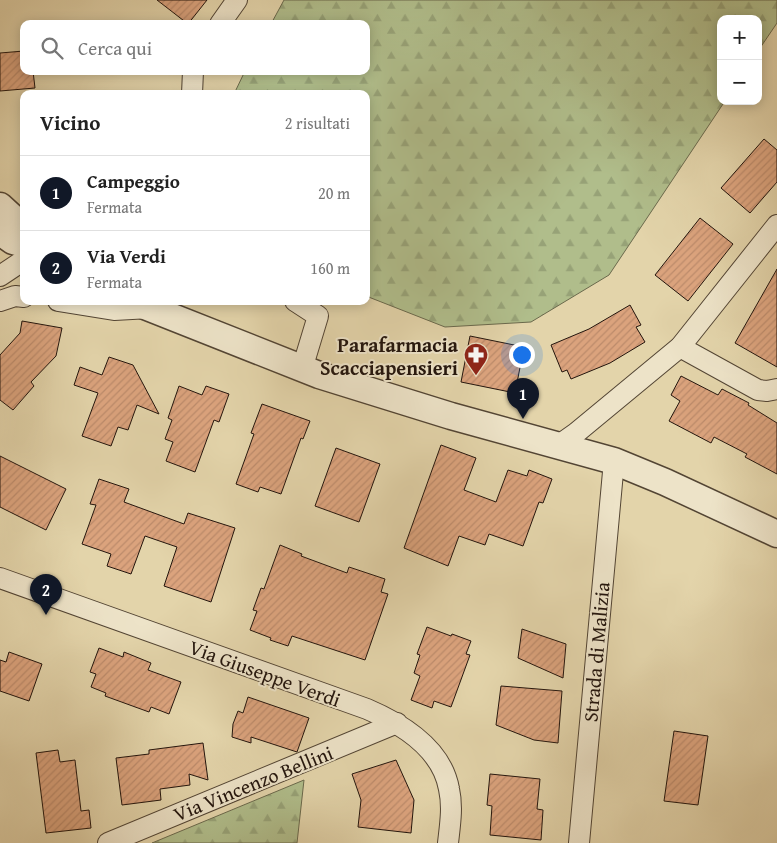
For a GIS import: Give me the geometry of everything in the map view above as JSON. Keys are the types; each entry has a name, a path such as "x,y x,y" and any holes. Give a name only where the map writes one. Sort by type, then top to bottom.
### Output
{"street":[{"path":"223,20 237,0"},
{"path":"192,90 193,75"},
{"path":"0,206 20,224"},
{"path":"559,445 680,346 777,225"},
{"path":"0,232 13,241 20,243"},
{"path":"0,276 20,263"},
{"path":"83,305 114,310 141,305 302,369 442,413 614,461 665,482 777,534"},
{"path":"302,305 318,316 302,369"},
{"path":"680,346 758,390 777,389"},
{"name":"Strada di Malizia","path":"579,843 614,461"},
{"name":"Via Giuseppe Verdi","path":"0,578 367,709 397,723 426,747 444,772 451,800 448,843"},
{"name":"Via Vincenzo Bellini","path":"108,843 397,723"}],"green space":[{"path":"284,0 777,0 777,23 762,45 762,15 717,15 717,105 722,105 609,275 531,322 445,327 370,298 370,90 236,90 243,75 370,75 370,20 273,20"},
{"path":"304,780 297,843 152,843"}],"building":[{"path":"157,0 207,0 191,20 183,20"},
{"path":"20,51 20,75 33,75 35,88 0,91 0,53"},
{"path":"764,139 777,150 777,182 750,213 721,188"},
{"path":"700,218 733,244 688,301 655,275"},
{"path":"777,269 777,367 735,343"},
{"path":"630,305 641,325 636,327 645,342 610,363 571,379 567,370 562,372 551,345 589,329"},
{"path":"22,321 62,328 56,356 31,382 34,386 13,410 0,400 0,355 20,333"},
{"path":"470,336 524,347 515,393 461,382"},
{"path":"109,357 133,365 159,414 137,405 128,430 118,427 111,446 82,436 98,393 74,385 80,367 102,375"},
{"path":"681,376 718,395 722,389 749,403 748,405 777,423 777,474 745,457 747,454 714,437 711,443 669,421 680,401 671,395"},
{"path":"179,386 202,395 206,386 229,394 219,422 214,420 195,472 166,461 173,442 165,439 172,420 168,418"},
{"path":"262,404 310,421 303,439 301,438 281,494 260,487 258,492 236,484 254,434 251,433"},
{"path":"441,445 476,458 464,490 496,502 508,470 527,476 529,470 552,479 543,503 539,502 523,546 489,534 485,545 459,536 448,566 404,548"},
{"path":"336,448 380,464 359,522 315,506"},
{"path":"0,456 66,489 46,530 0,507"},
{"path":"99,479 129,489 124,502 184,524 188,513 235,528 211,602 164,586 177,547 145,536 131,574 107,566 111,554 82,544 96,505 90,504"},
{"path":"280,545 302,554 301,556 347,573 349,567 385,579 381,592 388,594 365,660 292,636 288,646 250,630 257,611 253,610 261,588 264,589"},
{"path":"427,627 471,641 466,654 470,655 451,707 434,701 432,708 411,700 420,676 414,673 420,655 417,654"},
{"path":"522,629 566,644 563,678 518,658"},
{"path":"99,648 123,657 124,652 151,663 148,670 181,682 169,714 151,707 149,712 105,696 106,693 91,687 96,674 90,672"},
{"path":"9,652 42,664 29,701 0,691 0,660 6,662"},
{"path":"501,686 562,691 558,743 534,740 496,725"},
{"path":"248,697 309,718 297,752 251,737 251,743 232,737 233,724 238,711 243,713"},
{"path":"674,731 708,736 698,805 664,801"},
{"path":"203,743 208,780 189,774 190,785 160,789 161,800 122,805 116,758 149,754 149,750"},
{"path":"58,750 60,762 75,760 81,811 89,810 91,828 46,833 36,753"},
{"path":"396,760 414,800 411,833 358,827 361,800 352,774"},
{"path":"490,774 540,779 537,809 543,810 541,840 490,835 492,806 487,805"}],"place":[{"name":"Parafarmacia Scacciapensieri","path":"476,376"},
{"name":"Campeggio","path":"523,419"},
{"name":"Via Verdi","path":"46,615"}]}
